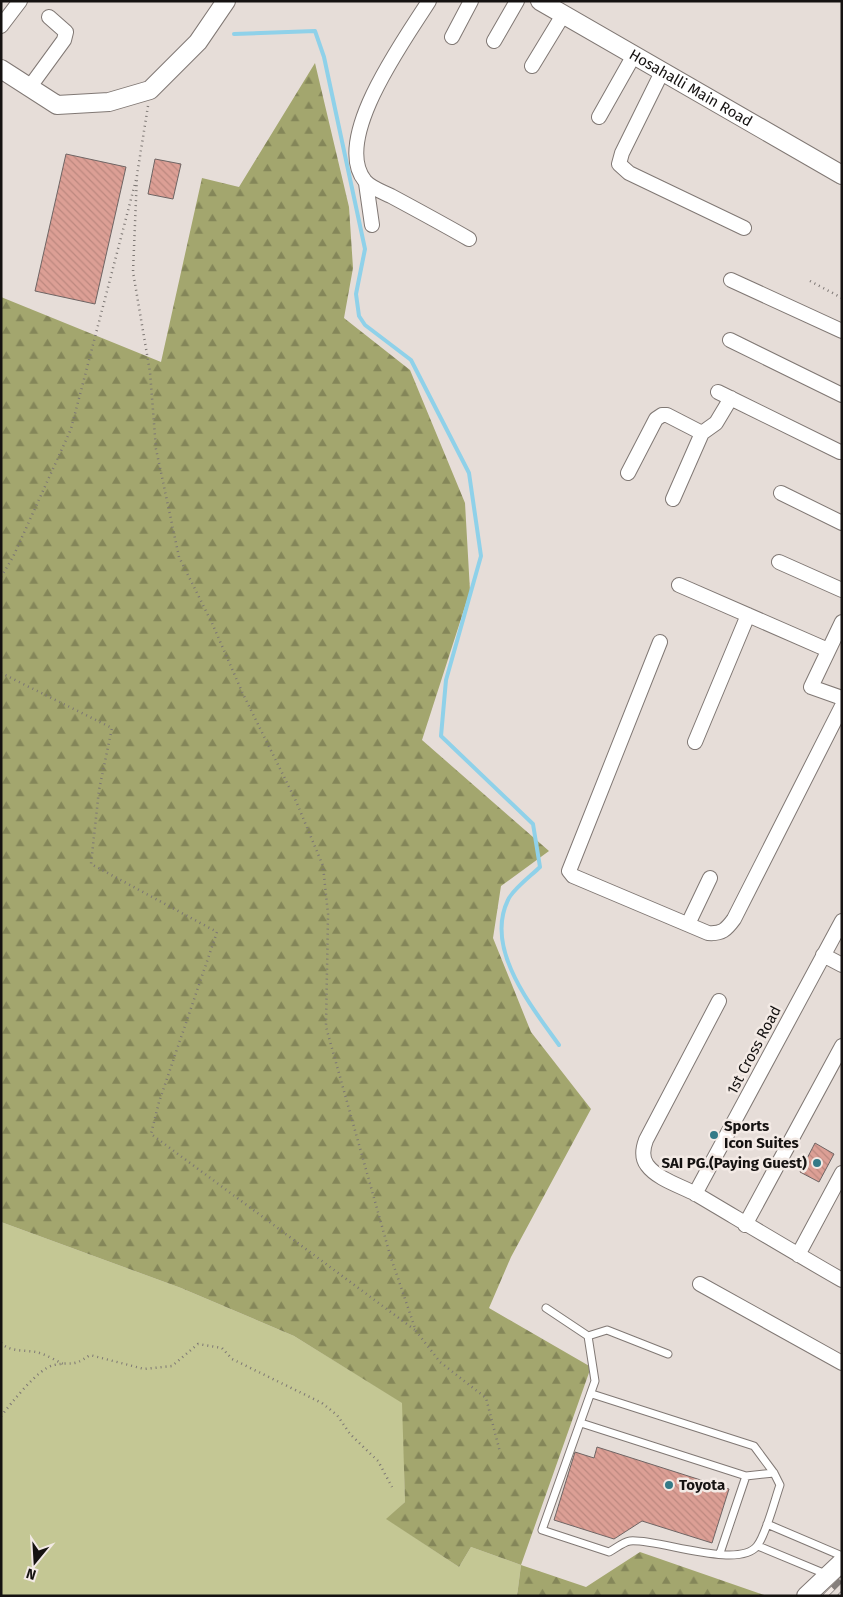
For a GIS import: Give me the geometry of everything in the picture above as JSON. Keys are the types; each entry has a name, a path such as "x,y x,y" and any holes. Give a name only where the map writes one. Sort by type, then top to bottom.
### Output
{"street":[{"path":"1,26 20,1"},
{"path":"1,69 57,106 109,102 150,90 169,74 198,42 226,1"},
{"path":"372,225 366,183 358,163 357,146 364,115 378,85 429,1"},
{"path":"452,37 472,1"},
{"path":"494,41 517,1"},
{"name":"Hosahalli Main Road","path":"540,1 662,72 840,170"},
{"path":"532,66 563,15"},
{"path":"29,88 64,40 66,32 49,17"},
{"path":"599,117 634,55"},
{"path":"662,72 622,153 619,164 629,173 744,228"},
{"path":"366,183 469,238"},
{"path":"731,280 842,331"},
{"path":"730,340 842,395"},
{"path":"718,392 841,451"},
{"path":"673,499 702,433 716,424 731,398"},
{"path":"628,473 656,419 662,415 668,415 702,433"},
{"path":"780,493 842,523"},
{"path":"779,562 842,590"},
{"path":"680,585 828,650"},
{"path":"695,742 748,616"},
{"path":"842,622 811,687 842,698"},
{"path":"660,642 568,871 573,876 708,933 721,933 728,929 842,706"},
{"path":"688,924 710,878"},
{"name":"1st Cross Road","path":"695,1194 842,921"},
{"path":"824,955 842,965"},
{"path":"719,1001 643,1147 643,1157 647,1166 655,1172 842,1280"},
{"path":"745,1225 842,1046"},
{"path":"798,1255 842,1173"},
{"path":"700,1284 842,1362"},
{"path":"806,1596 842,1562"}],"lane":[{"path":"546,1308 588,1336 595,1381 592,1394 542,1530 609,1552 629,1541 668,1546 700,1554 748,1553 758,1546 780,1485 774,1473 754,1446 592,1394"},
{"path":"588,1336 607,1330 668,1354"},
{"path":"581,1423 746,1476 774,1473"},
{"path":"720,1553 746,1476"},
{"path":"767,1524 842,1556"},
{"path":"758,1546 828,1575"}],"path":[{"path":"1,577 71,429 137,175 150,90"},
{"path":"137,175 133,272 150,372 156,450 178,557 212,623 243,694 296,801 323,866 328,914 326,1027 390,1255 416,1331"},
{"path":"810,281 842,298"},
{"path":"1,672 112,728 98,790 91,864 217,932 159,1102 151,1134 416,1331 440,1362 486,1398 500,1452"},
{"path":"1,1343 14,1349 38,1352 64,1364"},
{"path":"1,1416 16,1395 52,1365 76,1364 90,1355 144,1369 172,1366 198,1344 222,1348 232,1359 322,1403 337,1416 350,1434 378,1461 392,1487"}],"green space":[{"path":"315,63 349,207 353,268 344,318 410,370 465,503 470,591 422,740 549,851 501,886 493,938 531,1032 591,1109 511,1257 489,1308 591,1367 521,1565 471,1547 459,1567 386,1519 405,1502 402,1403 294,1336 181,1288 1,1222 1,297 161,362 202,178 239,187"},
{"path":"1,1222 181,1288 294,1336 403,1403 405,1502 387,1519 459,1567 471,1547 521,1565 517,1596 1,1596"},
{"path":"640,1552 767,1596 517,1596 521,1565 586,1587"}],"building":[{"path":"66,154 126,167 95,304 35,291"},
{"path":"155,159 181,164 173,199 148,194"},
{"name":"SAI PG.(Paying Guest)","path":"815,1143 834,1154 819,1182 800,1172"},
{"path":"597,1447 729,1489 712,1543 642,1521 614,1539 554,1520 575,1452 594,1458"}],"waterway":[{"path":"234,34 315,31 324,57 365,249 356,294 359,316 365,325 411,360 469,473 481,556 446,680 441,736 533,824 540,867 510,896 502,919 502,938 506,957 514,977 536,1013 559,1045"}],"railway":[{"path":"825,1596 842,1579"}],"place":[{"name":"Sports Icon Suites","path":"714,1135"},
{"name":"SAI PG.(Paying Guest)","path":"817,1163"},
{"name":"Toyota","path":"669,1485"}]}
